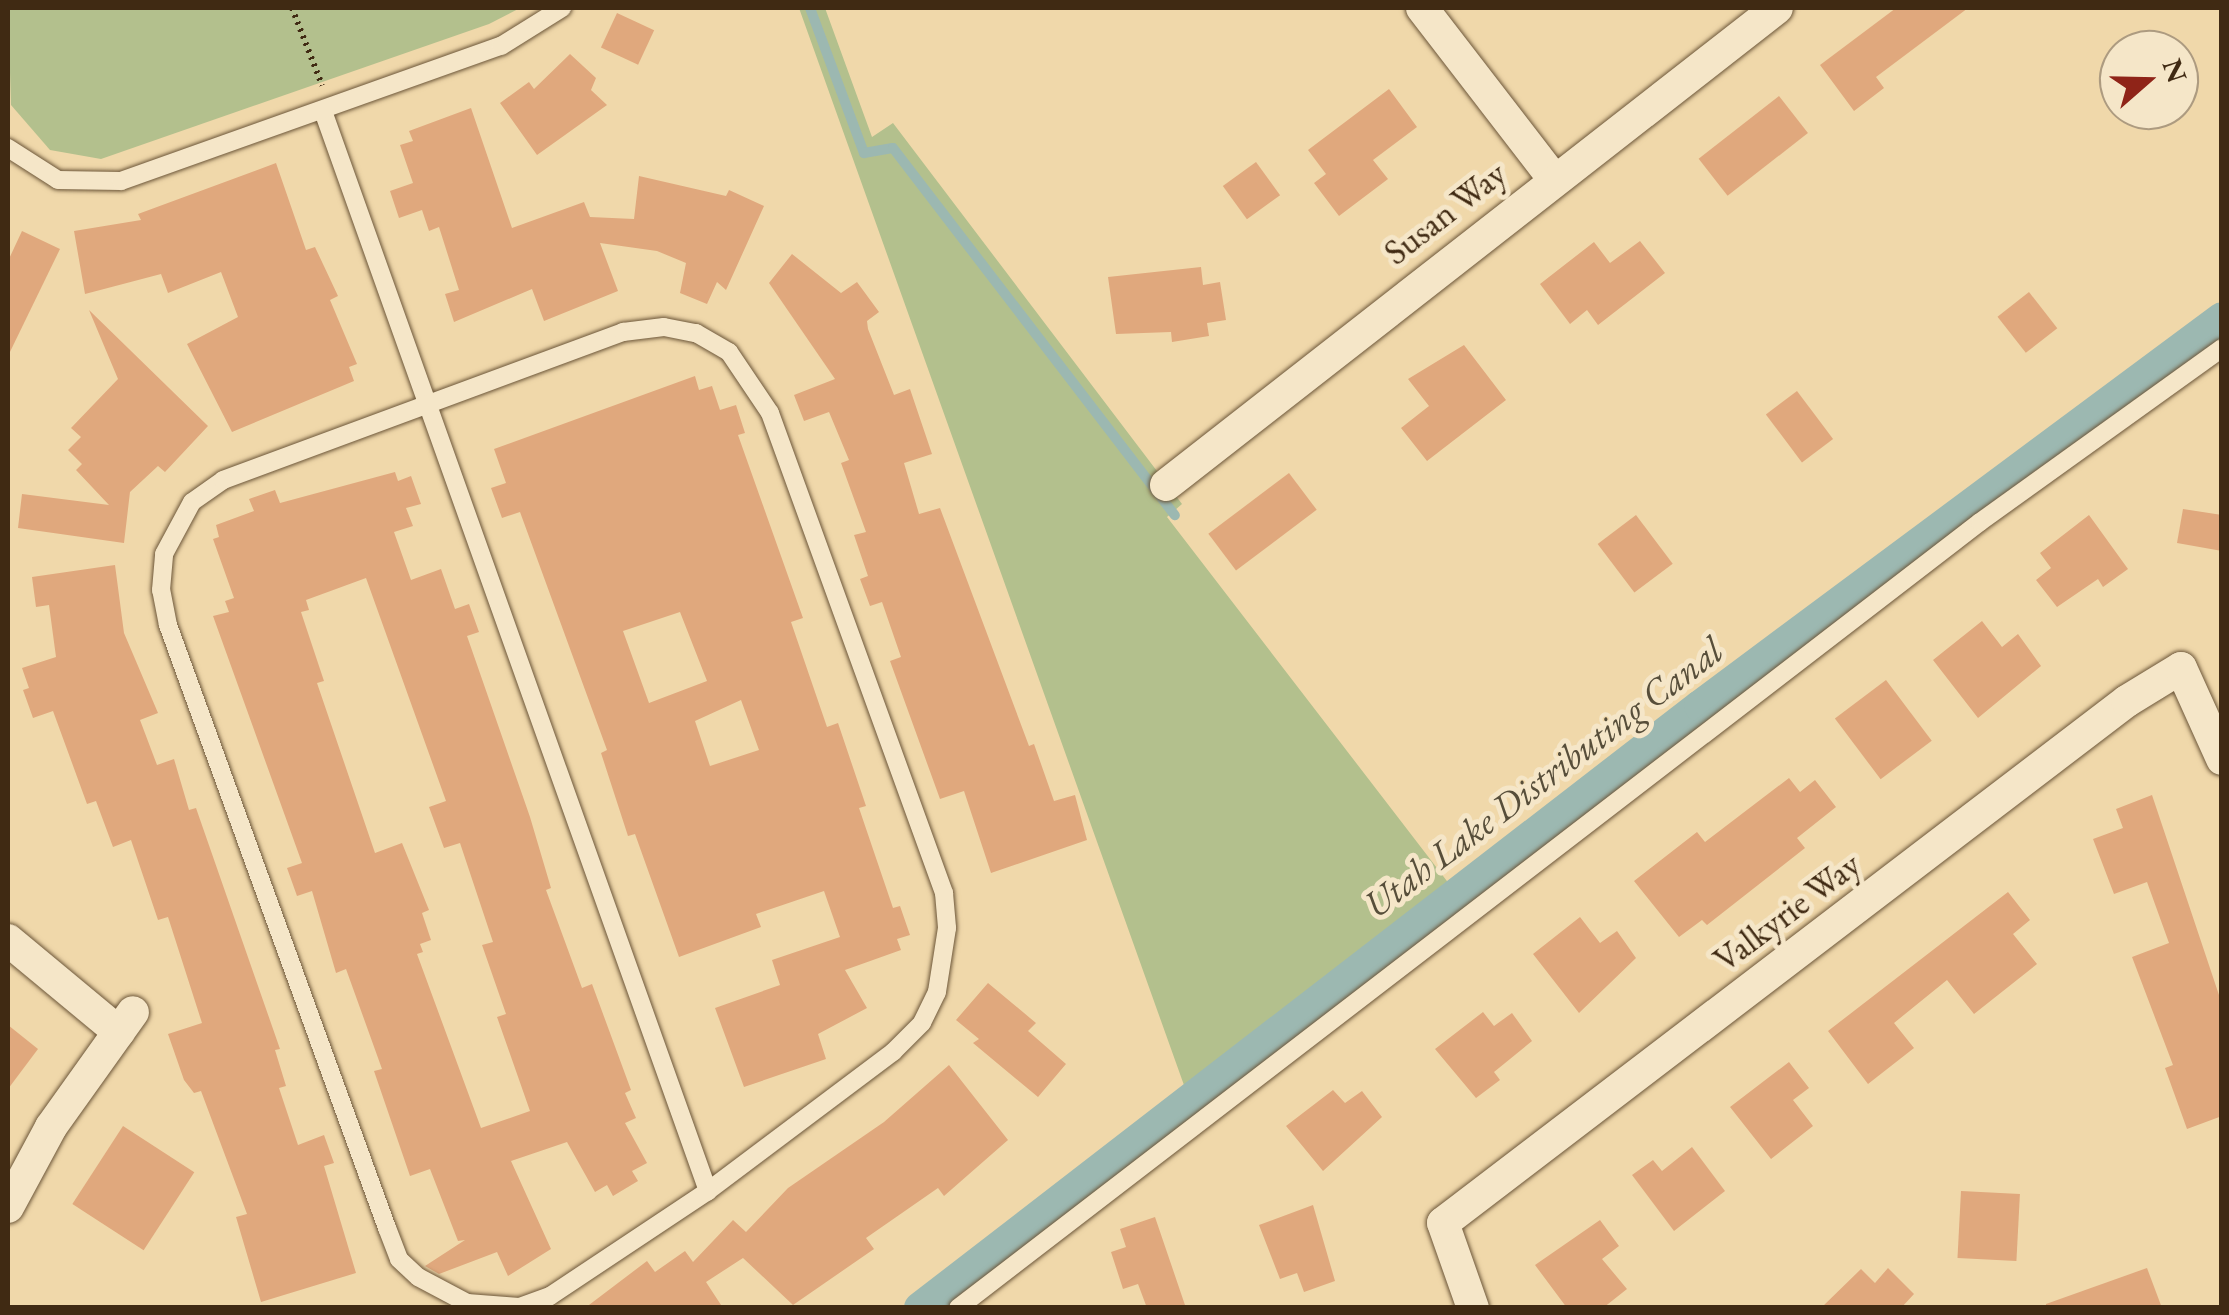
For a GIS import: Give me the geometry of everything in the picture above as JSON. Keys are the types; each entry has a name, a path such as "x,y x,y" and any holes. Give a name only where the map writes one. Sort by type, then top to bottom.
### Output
{"street":[{"path":"1422,8 1553,178"},
{"name":"Susan Way","path":"1166,485 1553,178 1777,8"},
{"name":"Valkyrie Way","path":"1473,1308 1443,1222 2127,701 2181,668 2222,758"},
{"path":"8,940 126,1022 44,1138 8,1207"}],"lane":[{"path":"8,148 58,180 102,184 323,111 502,46 562,8"},
{"path":"323,111 708,1191"},
{"path":"664,326 696,334 729,352 770,412 944,893 943,961 922,1022 893,1052 708,1191 550,1296 520,1306 467,1303 418,1277 399,1259 168,626 160,590 164,554 192,502 223,480 428,404 623,332 664,326"},
{"path":"958,1308 1980,522 2222,348"}],"path":[{"path":"292,8 322,79 323,111"}],"green space":[{"path":"8,8 520,8 489,24 101,159 50,150 11,105"},
{"path":"799,8 825,8 872,137 893,123 1182,504 1167,517 1450,885 1185,1088"}],"building":[{"path":"1896,8 1968,8 1876,77 1884,88 1854,111 1820,65"},
{"path":"617,13 654,30 638,65 601,47"},
{"path":"570,54 596,78 591,90 607,105 537,155 500,103 529,82 534,89"},
{"path":"1389,89 1417,127 1373,160 1388,179 1339,216 1314,183 1326,174 1308,150"},
{"path":"1779,96 1808,133 1728,196 1699,159"},
{"path":"471,108 512,228 584,202 590,217 634,219 639,176 726,196 729,190 764,206 726,290 717,282 707,304 680,293 686,263 657,251 600,243 618,291 544,321 532,289 454,322 445,294 459,290 439,227 429,231 422,210 399,218 390,191 413,183 400,145 413,141 409,131"},
{"path":"1256,162 1280,195 1247,219 1223,186"},
{"path":"276,163 306,250 315,247 338,296 330,300 357,364 349,367 354,381 232,432 187,344 238,317 221,272 168,293 161,274 85,294 74,231 141,220 138,214"},
{"path":"22,231 60,249 8,356 8,261"},
{"path":"1640,241 1665,273 1598,325 1587,310 1570,324 1540,284 1594,242 1610,263"},
{"path":"792,254 841,293 857,282 879,312 867,321 868,329 894,395 910,389 932,454 904,463 919,514 940,508 1029,746 1034,744 1054,801 1075,795 1087,840 991,873 964,791 940,799 890,661 901,657 882,602 870,606 860,579 868,576 854,535 866,532 841,463 849,460 829,412 804,421 794,395 835,379 769,283"},
{"path":"1201,267 1203,285 1220,282 1226,320 1207,323 1209,336 1172,342 1171,332 1116,334 1108,277"},
{"path":"2029,292 2057,328 2026,353 1997,317"},
{"path":"89,310 208,426 165,472 158,466 130,492 124,543 18,528 22,494 109,505 76,470 82,464 68,450 81,437 71,428 118,379"},
{"path":"1464,345 1506,400 1427,461 1401,428 1429,406 1408,379"},
{"path":"695,376 699,390 712,386 720,410 736,405 745,433 738,435 803,618 791,622 827,727 838,723 866,806 859,808 893,908 900,906 910,935 897,939 901,950 845,970 867,1008 818,1034 826,1059 744,1087 715,1008 780,985 772,960 840,937 824,891 756,914 761,927 679,957 635,834 628,836 601,753 607,750 520,512 502,518 491,488 506,483 494,449","holes":["680,612 707,681 649,703 623,631","741,700 759,750 710,766 695,721"]},
{"path":"1797,391 1833,439 1802,462 1766,414"},
{"path":"395,472 398,481 411,476 421,504 406,508 413,526 394,532 411,580 441,569 455,609 469,604 479,632 467,636 530,817 551,888 546,890 582,988 592,984 631,1090 625,1093 636,1118 625,1123 647,1163 632,1171 638,1181 613,1196 607,1185 595,1192 567,1142 511,1161 551,1249 508,1276 497,1252 439,1274 425,1266 465,1240 458,1241 430,1169 410,1176 374,1071 382,1069 346,969 336,973 312,891 297,896 287,868 302,863 213,616 229,612 225,601 234,598 213,539 219,537 216,525 254,511 249,499 275,490 280,503","holes":["366,578 446,801 429,807 444,848 460,843 493,942 482,945 506,1014 497,1017 530,1111 481,1128 417,954 423,952 420,944 431,940 422,913 429,910 402,843 375,853 317,683 324,681 301,612 309,610 306,600"]},
{"path":"1289,473 1317,510 1236,571 1208,534"},
{"path":"2183,509 2222,515 2222,551 2177,543"},
{"path":"1636,515 1673,564 1634,593 1598,544"},
{"path":"2089,515 2128,569 2103,587 2098,579 2057,607 2036,580 2051,568 2040,553"},
{"path":"115,565 124,633 158,713 140,720 157,765 174,759 189,810 196,808 280,1049 275,1050 286,1086 279,1088 298,1145 324,1135 334,1163 324,1166 356,1273 261,1302 236,1217 247,1214 201,1091 194,1093 184,1080 168,1034 202,1023 168,917 158,920 131,840 113,847 96,801 87,804 53,711 33,718 23,690 29,688 22,668 56,657 49,605 36,607 32,577"},
{"path":"1982,621 2002,647 2018,634 2041,666 1978,718 1933,660"},
{"path":"1886,680 1932,741 1881,779 1835,719"},
{"path":"1789,778 1800,792 1815,780 1836,807 1797,838 1805,848 1707,925 1702,920 1679,937 1634,881 1697,832 1705,842"},
{"path":"2152,795 2222,1004 2222,1116 2187,1129 2165,1068 2173,1065 2132,957 2169,943 2147,882 2114,894 2093,839 2123,828 2116,809"},
{"path":"2008,892 2030,920 2013,934 2037,964 1974,1014 1947,980 1894,1023 1914,1048 1868,1084 1828,1031"},
{"path":"1580,917 1600,943 1617,931 1636,958 1579,1013 1533,954"},
{"path":"988,983 1036,1023 1028,1031 1066,1064 1038,1097 973,1043 979,1039 956,1020"},
{"path":"1483,1012 1494,1026 1512,1013 1532,1041 1494,1072 1500,1080 1476,1098 1435,1049"},
{"path":"8,1025 38,1049 8,1089"},
{"path":"1789,1062 1809,1088 1793,1100 1813,1126 1771,1159 1730,1107"},
{"path":"949,1065 1008,1140 944,1196 938,1188 866,1238 874,1249 793,1305 743,1258 706,1282 723,1308 585,1308 647,1261 655,1272 685,1251 693,1262 733,1220 746,1232 788,1188 884,1122"},
{"path":"1333,1090 1345,1103 1362,1091 1382,1117 1323,1171 1286,1126"},
{"path":"123,1126 194,1172 144,1250 72,1204"},
{"path":"1692,1147 1725,1191 1674,1231 1632,1175 1653,1160 1662,1171"},
{"path":"1961,1191 2020,1194 2016,1261 1957,1258"},
{"path":"1313,1205 1335,1281 1304,1292 1297,1273 1280,1279 1259,1225"},
{"path":"1155,1217 1186,1308 1147,1308 1138,1284 1123,1289 1111,1252 1126,1247 1120,1229"},
{"path":"1600,1220 1619,1246 1602,1259 1627,1289 1603,1308 1567,1308 1535,1265"},
{"path":"1888,1268 1914,1294 1901,1308 1821,1308 1861,1269 1875,1283"},
{"path":"2147,1268 2162,1308 2046,1308 2046,1304"}],"waterway":[{"path":"810,8 864,153 893,148 1175,515"},
{"name":"Utah Lake Distributing Canal","path":"920,1308 1700,706 2222,318"}]}
